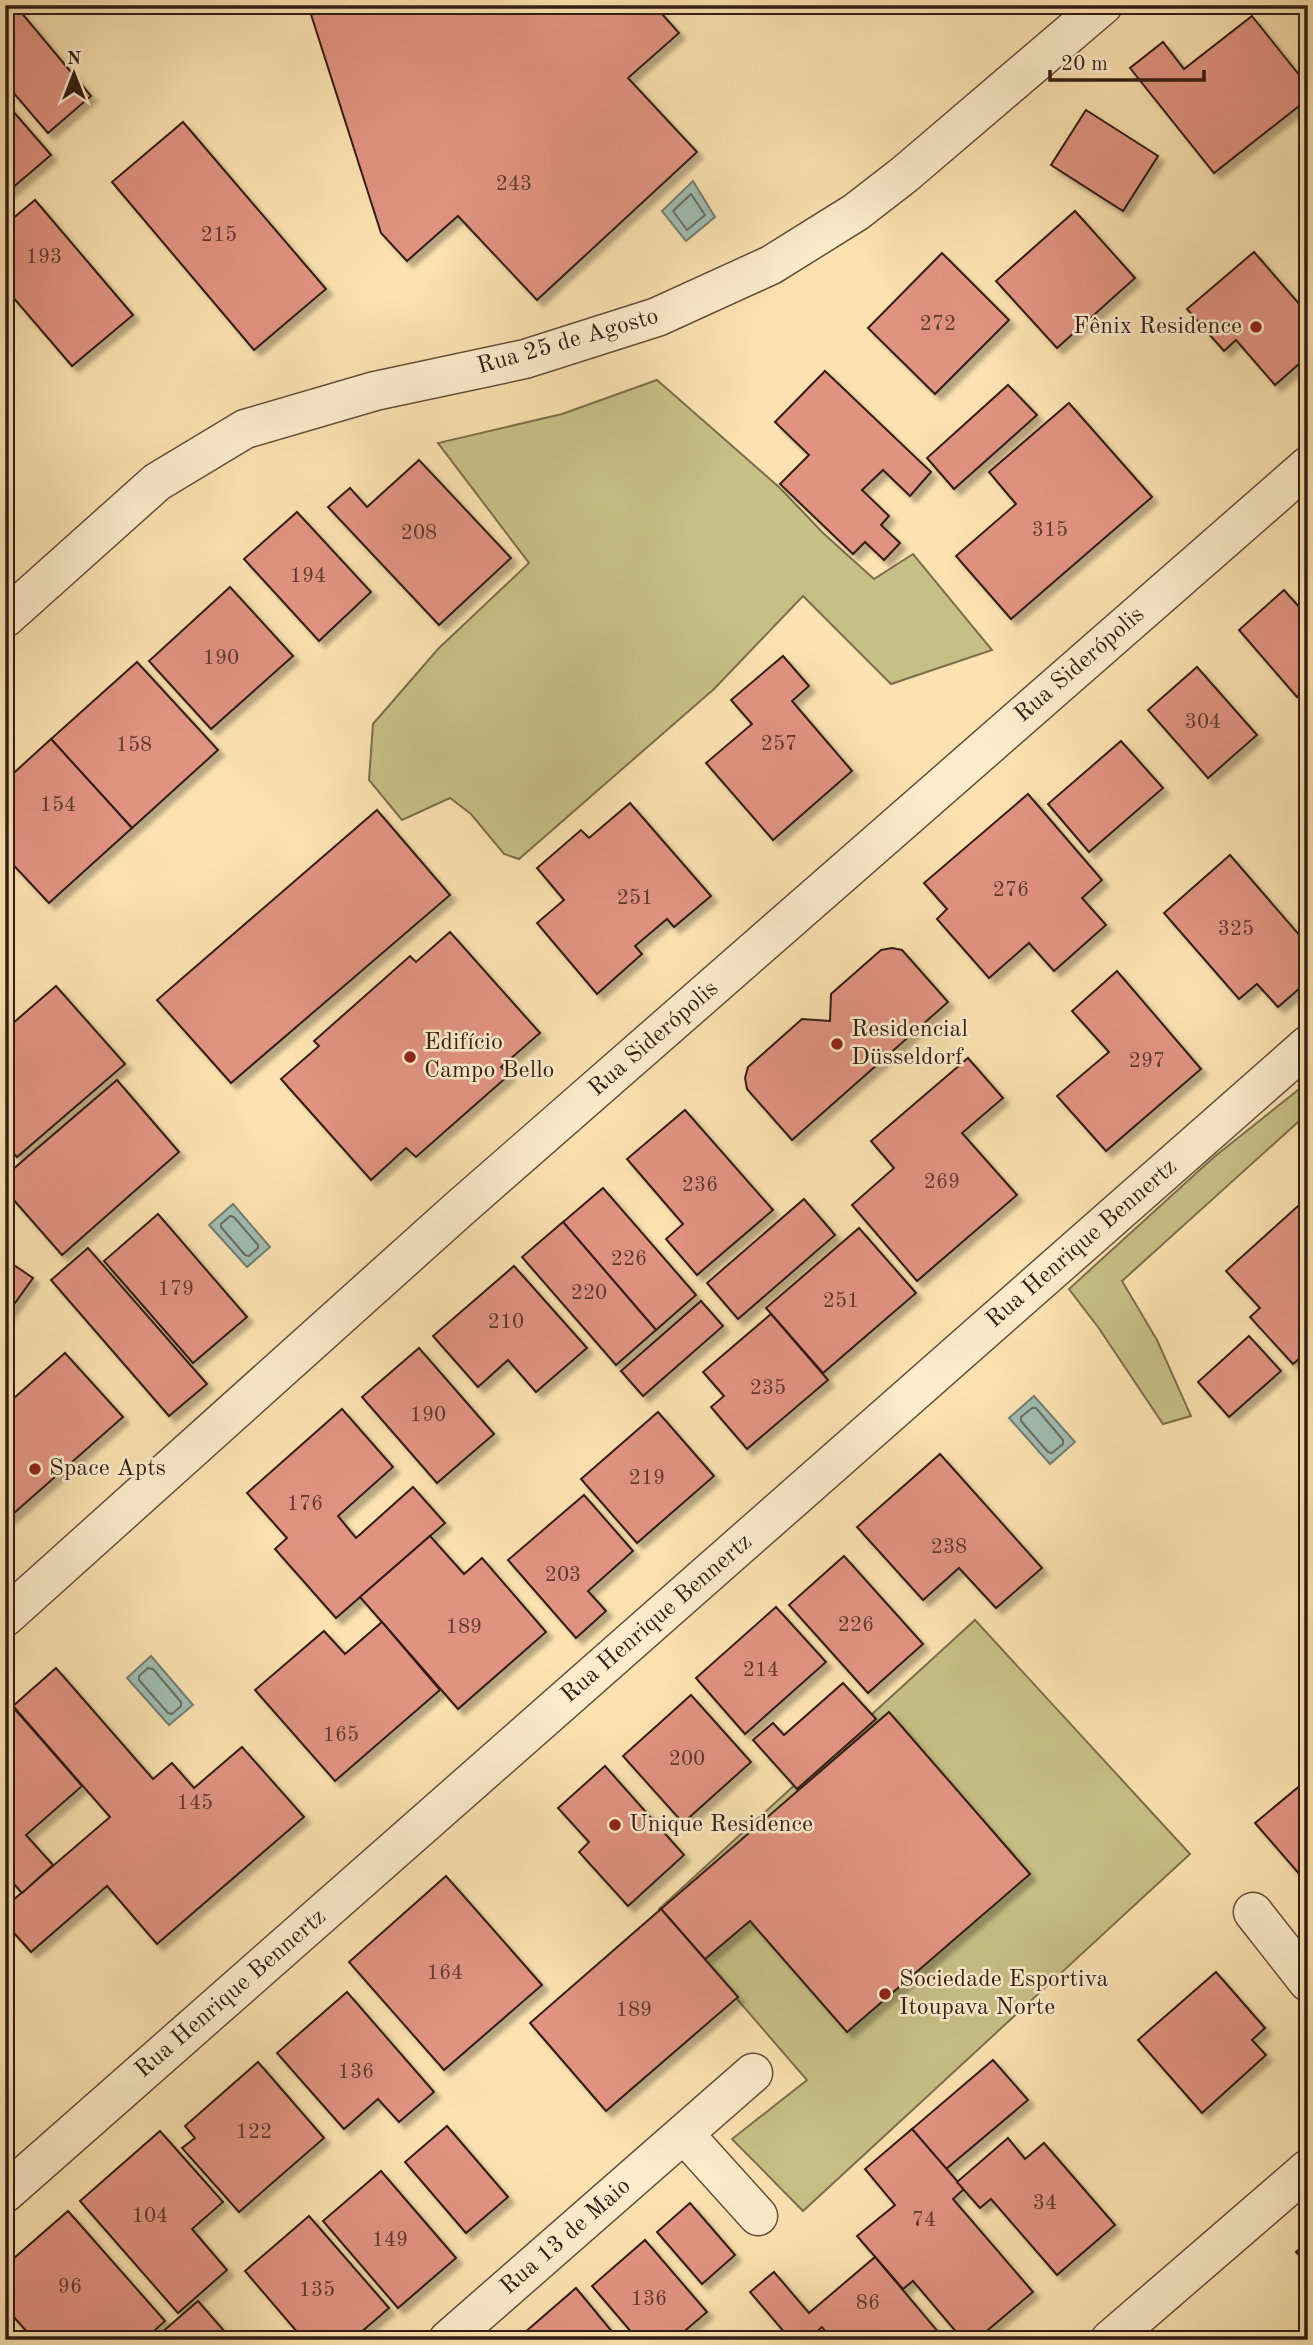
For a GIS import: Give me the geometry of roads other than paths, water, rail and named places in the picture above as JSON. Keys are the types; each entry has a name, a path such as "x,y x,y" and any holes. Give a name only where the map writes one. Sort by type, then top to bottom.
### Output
{"street":[{"name":"Rua 25 de Agosto","path":"5,618 157,482 245,429 375,391 525,359 657,317 771,265 856,212 905,174 1103,5"},
{"name":"Rua Siderópolis","path":"5,1617 459,1209 1308,466"},
{"name":"Rua Henrique Bennertz","path":"5,2193 1308,1045"},
{"path":"1253,1912 1308,1982"},
{"name":"Rua 13 de Maio","path":"448,2340 753,2073"},
{"path":"684,2134 758,2216"},
{"path":"1110,2340 1308,2169"}],"water":[{"path":"693,181 715,217 686,241 662,211"},
{"path":"233,1204 270,1247 247,1267 209,1225"},
{"path":"1034,1396 1075,1442 1050,1464 1009,1418"},
{"path":"151,1656 193,1705 169,1725 127,1678"}],"place":[{"name":"Fênix Residence","path":"1256,327"},
{"name":"Residencial Düsseldorf","path":"837,1044"},
{"name":"Edifício Campo Bello","path":"410,1057"},
{"name":"Space Apts","path":"35,1469"},
{"name":"Unique Residence","path":"615,1825"},
{"name":"Sociedade Esportiva Itoupava Norte","path":"885,1994"}]}
